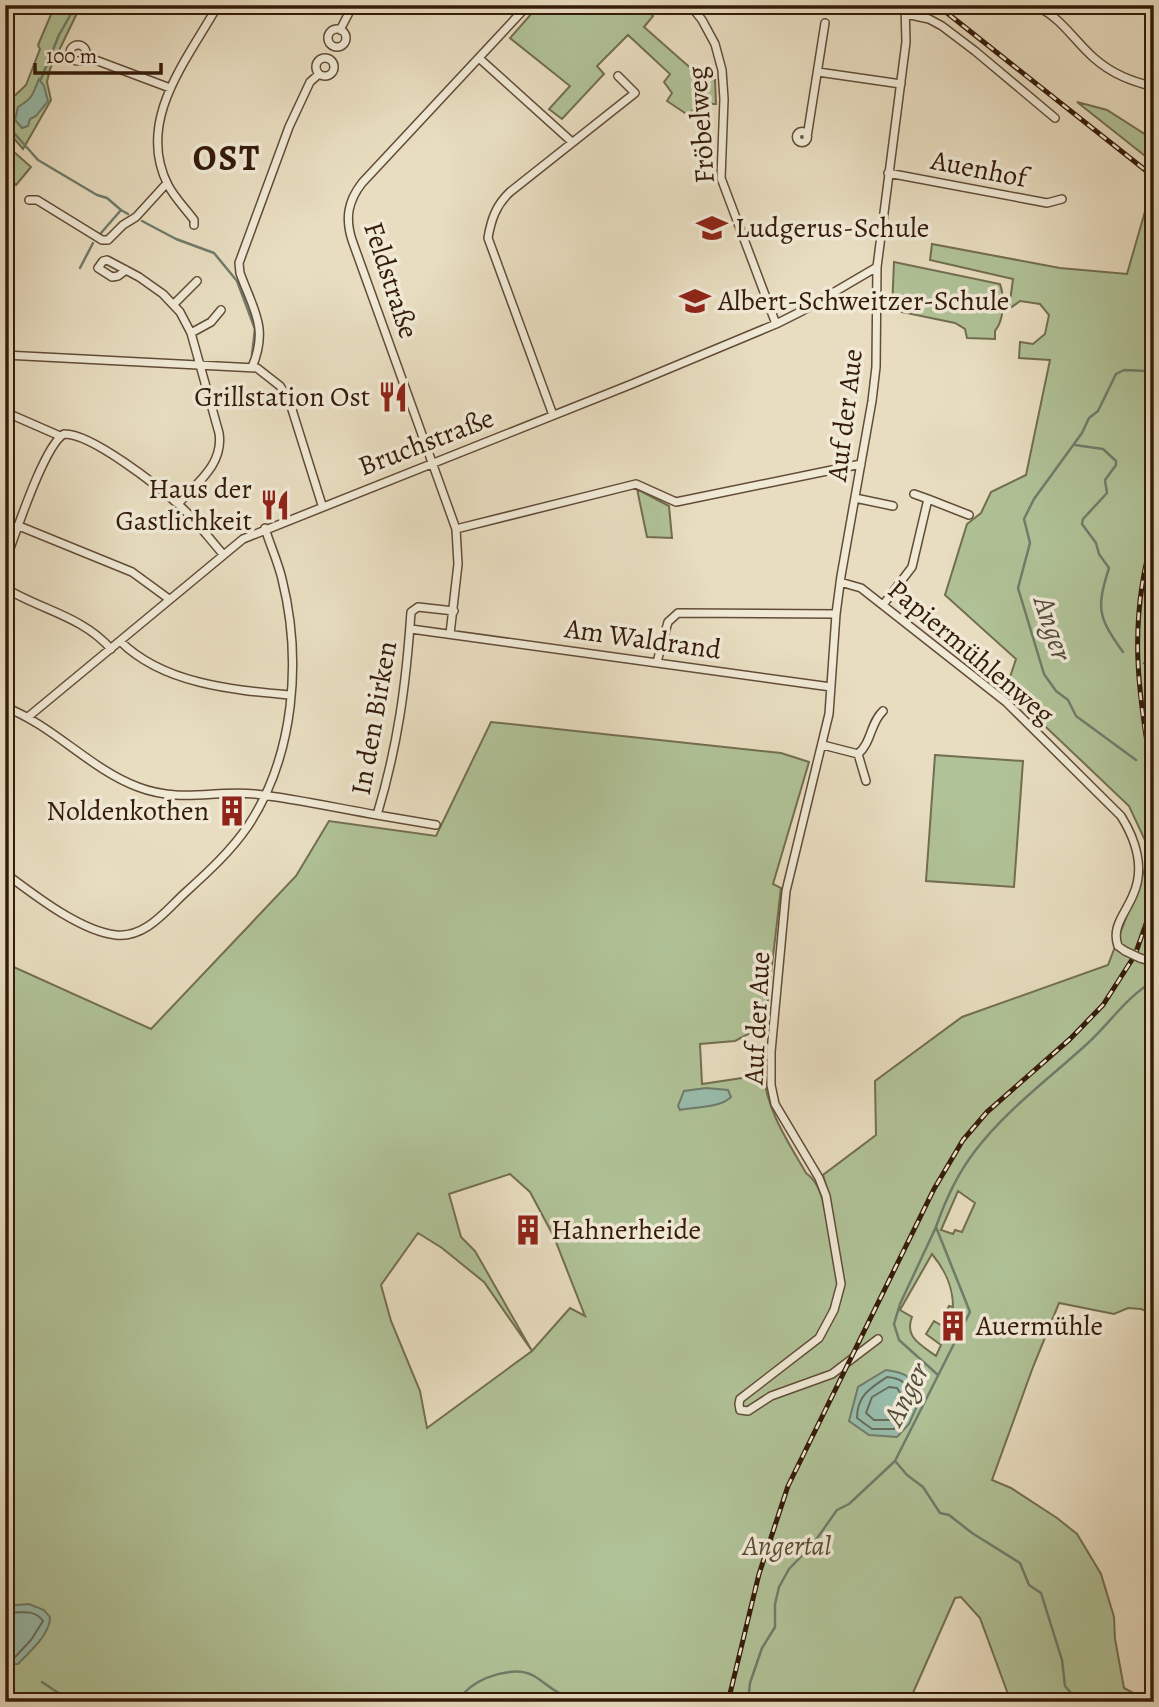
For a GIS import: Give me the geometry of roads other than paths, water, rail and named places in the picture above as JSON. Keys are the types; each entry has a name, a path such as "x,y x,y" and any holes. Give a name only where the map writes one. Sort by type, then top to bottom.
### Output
{"street":[{"path":"194,225 194,220 167,183 157,148 158,125 170,88 218,5"},
{"path":"340,30 353,5"},
{"name":"Feldstraße","path":"432,463 352,240 348,219 349,206 362,183 528,5"},
{"name":"Fröbelweg","path":"690,5 715,44 722,70 724,99 721,178 776,324"},
{"path":"1031,5 1054,16 1105,67 1131,81 1154,87"},
{"path":"906,10 942,26 1055,118"},
{"name":"Auf der Aue","path":"878,1339 832,1374 771,1396 748,1411 742,1411 739,1407 740,1399 819,1338 834,1310 841,1284 826,1196 819,1178 775,1104 771,1085 786,891 829,714 840,582 876,367 877,267 906,42 906,10"},
{"path":"807,137 825,23"},
{"path":"252,367 261,345 261,331 239,263 289,127 310,82 319,74 328,75 333,71 330,52 329,41 330,34 334,30 340,30 345,34 346,42 330,52 317,63 319,74"},
{"path":"84,59 90,58 170,88"},
{"path":"480,59 572,142"},
{"path":"818,72 901,84"},
{"path":"553,415 488,238 493,216 503,199 635,93 618,76"},
{"name":"Auenhof","path":"888,173 1047,204 1062,199"},
{"path":"29,200 37,200 102,240 108,240 122,225 136,217 167,183"},
{"name":"Bruchstraße","path":"28,716 243,539 776,324 877,267"},
{"path":"126,270 174,304 191,333 219,433 220,446 214,465 178,504"},
{"path":"174,304 197,281"},
{"path":"191,333 211,322 221,310"},
{"path":"5,355 252,367 267,374 285,393 322,505"},
{"path":"5,412 60,436"},
{"path":"5,562 53,443 60,436 69,434 113,455 168,496 222,554"},
{"path":"432,463 456,529 458,564 450,634"},
{"path":"456,529 636,484 676,502 861,464"},
{"path":"914,494 969,514"},
{"path":"855,498 893,506"},
{"path":"883,605 912,567 928,499"},
{"path":"5,523 132,572 169,599"},
{"path":"5,873 56,910 74,919 114,935 134,933 154,922 229,849 249,824 280,752 293,659 291,626 281,577 265,528"},
{"name":"Papiermühlenweg","path":"840,582 856,585 1006,702 1121,816 1133,837 1139,876 1134,893 1116,927 1115,937 1118,946 1125,951 1149,961 1154,959"},
{"path":"5,588 87,627 111,649"},
{"name":"In den Birken","path":"377,815 398,735 411,612 414,608 454,611"},
{"path":"657,662 668,622 673,615 680,612 836,614"},
{"name":"In den Birken","path":"411,629 450,634"},
{"name":"Am Waldrand","path":"450,634 831,687"},
{"path":"120,641 152,663 195,681 231,690 290,695"},
{"name":"In den Birken","path":"5,707 28,716 137,787 178,797 263,795 436,825"},
{"path":"858,754 866,747 877,717 883,711"},
{"path":"823,745 858,754"},
{"path":"858,754 866,781"}],"water":[{"path":"39,79 48,101 36,116 30,119 28,126 22,128 15,120 18,107 32,95"},
{"path":"706,1088 728,1090 731,1097 714,1105 680,1110 678,1106 684,1091"},
{"path":"886,1370 908,1377 922,1395 909,1424 897,1437 869,1435 849,1421 858,1387"},
{"path":"29,1604 44,1610 50,1617 47,1630 18,1664 5,1664 5,1606"}],"waterway":[{"path":"41,79 59,35 76,5"},
{"path":"14,133 38,160 97,195 107,198 121,210 101,233"},
{"path":"121,210 128,214"},
{"path":"142,221 176,239 214,253 237,281 255,329 252,355"},
{"path":"80,268 93,243"},
{"name":"Anger","path":"1136,760 1076,716 1068,700 1056,691 1044,674 1018,588 1030,543 1024,519 1034,499 1082,433 1089,418 1098,411 1116,374 1124,370 1147,371 1154,328"},
{"name":"Anger","path":"1075,445 1103,449 1116,461 1105,480 1107,493 1083,519 1082,524 1109,568 1102,594 1102,612 1108,630 1123,652"},
{"name":"Anger","path":"1144,663 1154,666"},
{"name":"Anger","path":"748,1702 750,1683 762,1648 775,1627 775,1604 779,1587 789,1569 813,1544 837,1510 849,1504 895,1461 970,1312 936,1227 958,1178 975,1151 1000,1122 1088,1043 1135,994 1154,981"},
{"path":"936,1227 900,1304 894,1324 899,1340 938,1375"},
{"path":"896,1462 923,1487 940,1513 949,1515 1020,1563 1029,1585 1041,1593 1062,1660 1065,1686 1079,1702"},
{"path":"441,1702 445,1694 464,1693 478,1682 507,1672 534,1676 563,1695 615,1695 622,1697 621,1702"},
{"path":"42,1682 63,1696 63,1702"}],"railway":[{"path":"937,5 1154,177"},
{"path":"1154,534 1140,597 1138,628 1143,720 1154,783"},
{"path":"728,1702 759,1574 788,1486 934,1189 963,1140 987,1112 1070,1039 1103,1005 1135,955 1154,901"}],"place":[{"name":"Ludgerus-Schule","path":"712,228"},
{"name":"Albert-Schweitzer-Schule","path":"695,301"},
{"name":"Grillstation Ost","path":"393,397"},
{"name":"Haus der Gastlichkeit","path":"275,505"},
{"name":"Noldenkothen","path":"232,811"},
{"name":"Hahnerheide","path":"528,1230"},
{"name":"Auermühle","path":"953,1326"}],"district":[{"name":"OST","path":"227,158"}],"park label":[{"name":"Angertal","path":"787,1546"}]}
